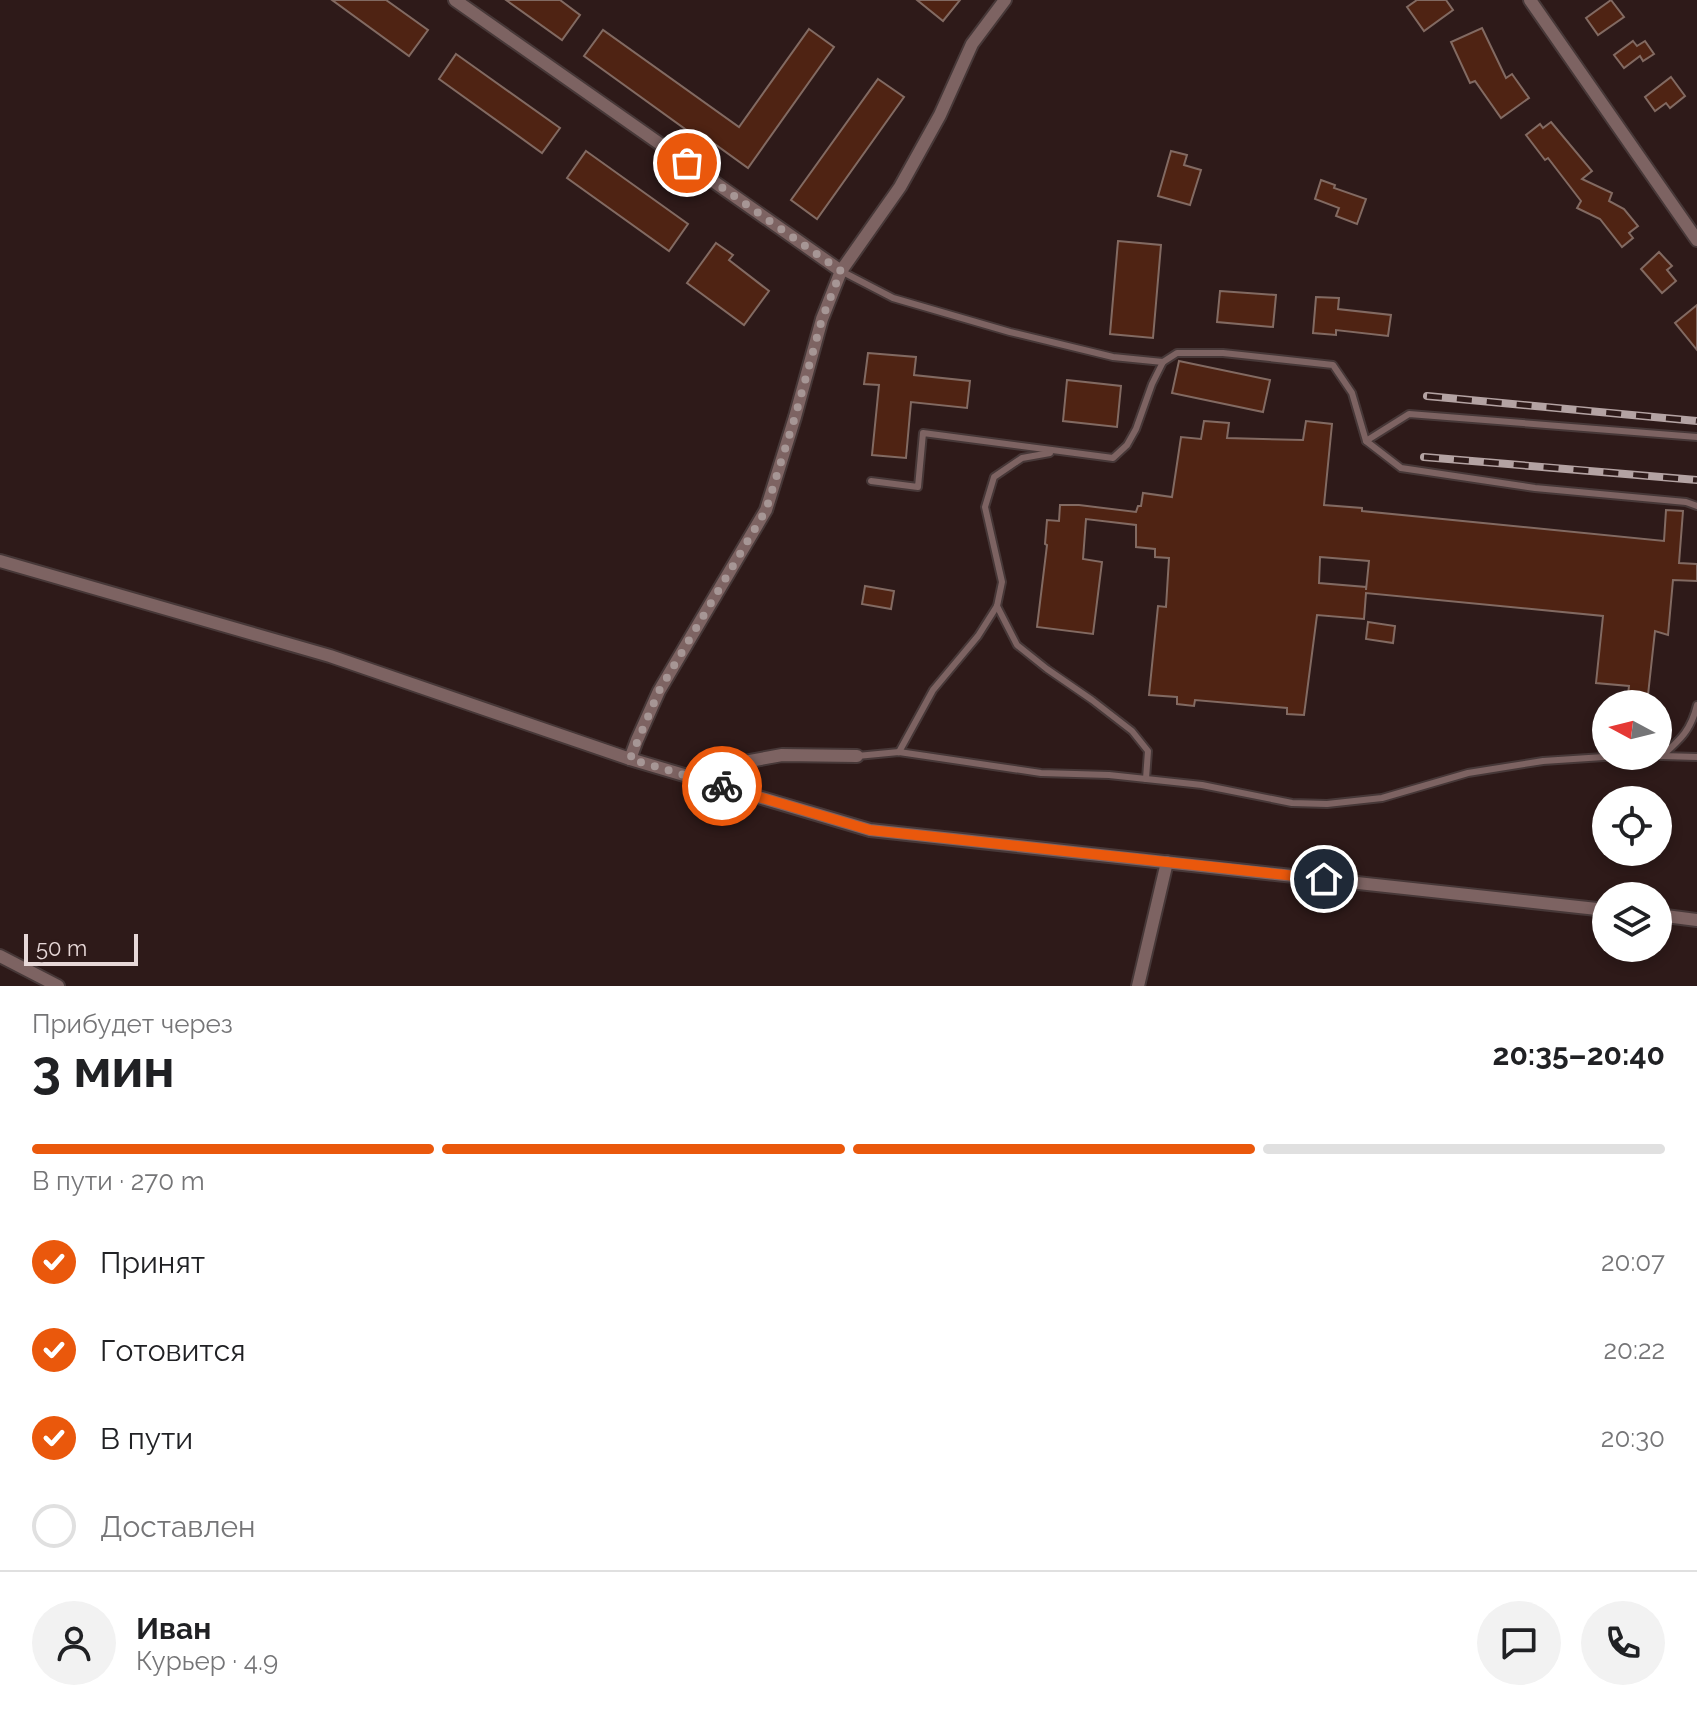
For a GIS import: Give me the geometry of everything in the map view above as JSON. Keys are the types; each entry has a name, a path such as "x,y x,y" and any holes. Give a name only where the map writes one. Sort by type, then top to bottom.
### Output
{"street":[{"path":"455,0 841,271"},
{"path":"630,759 659,691 766,510 822,319 841,271 900,187 940,115 972,44 1005,0"},
{"path":"1530,0 1697,240"},
{"path":"0,561 330,656 630,759 870,830 1592,908"},
{"path":"702,781 706,769 782,755 857,756"},
{"path":"1138,986 1167,862"},
{"path":"1672,917 1697,920"},
{"path":"0,956 58,986"}],"lane":[{"path":"841,271 893,298 1010,332 1113,357 1163,362"},
{"path":"871,481 918,487 923,433 1113,458 1127,445 1136,429 1163,362 1177,353 1223,353 1333,365 1352,393 1366,441 1401,468 1535,488 1686,502 1697,506"},
{"path":"1366,441 1409,414 1697,437"},
{"path":"899,752 933,690 978,636 997,606 1002,582 985,507 994,477 1022,458 1057,451"},
{"path":"997,606 1017,645 1132,731 1148,751 1146,779"},
{"path":"1672,746 1684,736 1697,705"},
{"path":"857,756 899,752 1041,773 1109,775 1202,785 1292,803 1327,804 1382,798 1468,773 1543,761 1592,758"},
{"path":"1672,756 1697,757"}],"building":[{"path":"332,0 386,0 428,30 409,56"},
{"path":"506,0 560,0 580,15 562,40"},
{"path":"917,0 960,0 943,21"},
{"path":"1417,0 1446,0 1453,10 1424,31 1407,7"},
{"path":"1611,0 1624,17 1598,35 1586,18"},
{"path":"1482,28 1506,78 1512,74 1529,98 1501,118 1475,81 1470,83 1451,42"},
{"path":"809,29 834,47 748,168 709,140 706,144 584,56 603,30 739,127"},
{"path":"1633,41 1637,46 1645,41 1654,54 1643,61 1640,56 1624,68 1614,55"},
{"path":"456,54 560,128 542,153 439,79"},
{"path":"1671,77 1685,96 1670,108 1666,103 1655,111 1645,97"},
{"path":"878,79 904,97 817,219 791,200"},
{"path":"1551,122 1592,171 1582,179 1612,193 1609,201 1624,209 1638,226 1629,233 1633,238 1622,247 1600,219 1577,208 1581,201 1526,135 1540,124 1543,128"},
{"path":"586,151 688,224 669,251 567,178"},
{"path":"1171,151 1187,155 1184,165 1201,170 1190,205 1158,196"},
{"path":"1321,180 1366,199 1357,224 1336,216 1339,208 1315,199"},
{"path":"1118,241 1161,245 1153,338 1110,334"},
{"path":"716,243 733,255 729,260 769,291 744,325 687,283"},
{"path":"1659,252 1672,266 1667,270 1676,281 1662,293 1641,269"},
{"path":"1220,291 1276,295 1273,327 1217,322"},
{"path":"1316,297 1339,298 1338,309 1391,315 1388,336 1336,330 1336,335 1313,333"},
{"path":"1697,305 1697,350 1675,323"},
{"path":"868,353 916,357 914,375 970,381 967,408 911,402 906,458 872,455 879,385 864,384"},
{"path":"1179,361 1270,380 1263,412 1172,393"},
{"path":"1067,380 1121,386 1117,427 1063,421"},
{"path":"1204,421 1229,423 1227,438 1303,440 1306,421 1332,424 1324,505 1362,508 1362,511 1664,541 1666,510 1683,511 1679,563 1697,564 1697,581 1673,580 1668,635 1655,631 1649,690 1629,690 1629,686 1596,683 1603,616 1366,593 1364,619 1317,615 1304,715 1287,714 1287,708 1195,700 1194,706 1177,704 1177,697 1149,695 1158,606 1166,607 1169,558 1155,557 1155,549 1136,547 1136,525 1086,519 1083,559 1102,562 1093,634 1037,627 1047,520 1059,521 1060,505 1136,512 1141,506 1143,493 1172,497 1181,437 1201,439","holes":["1320,557 1369,561 1366,590 1366,587 1319,583"]},
{"path":"865,586 894,591 891,609 862,604"},
{"path":"1368,622 1395,626 1393,643 1366,639"}],"railway":[{"path":"1427,396 1697,421"},
{"path":"1424,457 1697,480"}],"way so far":[{"path":"687,163 841,271 822,319 766,510 659,691 630,759 722,786"}],"route":[{"path":"722,786 870,830 1324,879"}]}
